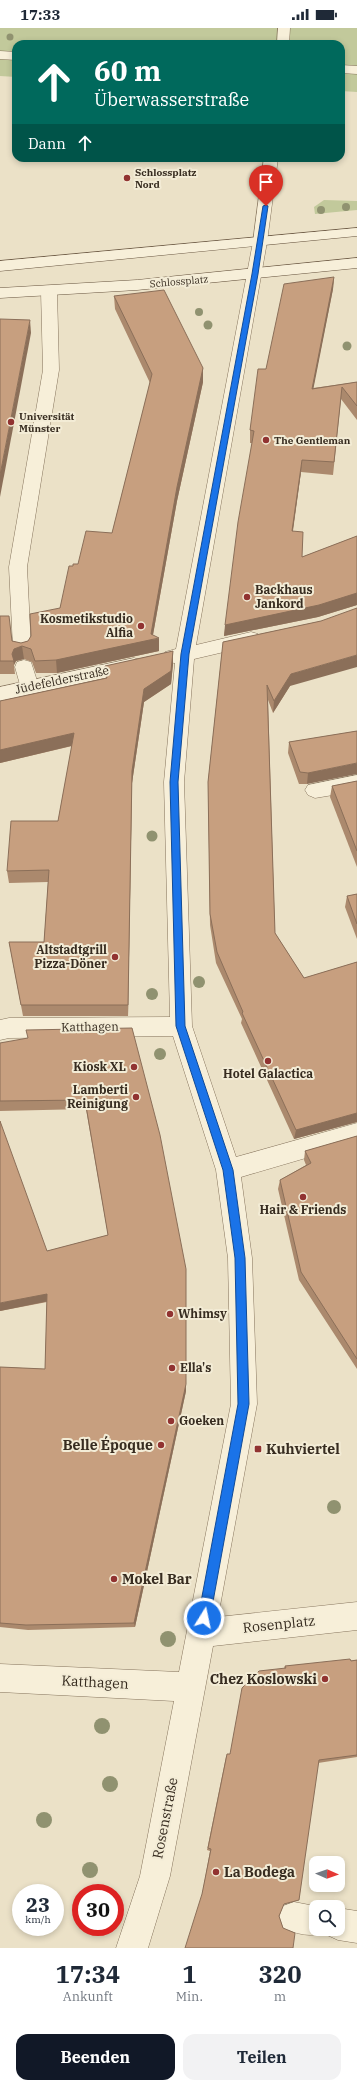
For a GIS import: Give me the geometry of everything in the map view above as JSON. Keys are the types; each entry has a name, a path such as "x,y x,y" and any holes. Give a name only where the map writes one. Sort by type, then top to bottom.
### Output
{"street":[{"path":"283,40 284,28"},
{"path":"0,55 12,56"},
{"path":"345,69 357,70"},
{"path":"190,1687 244,1404 240,1258 228,1170 181,1026 174,782 185,654 255,274 270,162"},
{"path":"0,266 357,232"},
{"name":"Schlossplatz","path":"0,293 49,291 255,274 357,263"},
{"path":"22,648 18,567 51,370 49,291"},
{"name":"Jüdefelderstraße","path":"0,694 267,636"},
{"path":"24,667 29,687"},
{"path":"315,790 357,783"},
{"name":"Katthagen","path":"0,1030 9,1028 181,1026"},
{"path":"228,1170 357,1133"},
{"name":"Rosenplatz","path":"201,1633 357,1616"},
{"name":"Katthagen","path":"0,1678 190,1687"},
{"name":"Rosenstraße","path":"132,1948 155,1876 190,1687"},
{"path":"345,1925 357,1928"}],"green space":[{"path":"0,28 357,28 357,92 345,91 345,40 12,40 12,77 0,76"},
{"path":"324,200 357,201 357,210 315,214 314,207"}],"building":[{"path":"334,277 312,389 357,382 357,406 342,387 334,462 302,460 292,531 303,532 302,557 357,536 357,593 319,605 225,625 238,522 254,431 250,430 258,369 266,369 284,284"},
{"path":"164,290 203,368 177,487 151,634 159,638 56,660 35,661 31,649 22,646 14,649 12,654 14,661 0,661 0,616 9,616 12,641 21,643 28,641 31,636 30,614 60,608 69,566 78,564 86,531 112,533 152,374 114,296"},
{"path":"0,319 30,320 0,475"},
{"path":"357,608 357,655 291,674 274,701 267,685 275,933 304,978 357,962 357,1113 296,1130 242,1013 243,1012 217,952 210,914 208,782 223,642 321,621"},
{"path":"173,651 171,671 144,689 132,771 128,1005 21,1005 9,942 44,942 49,870 7,871 11,821 58,821 74,733 0,750 0,701 107,678 105,666"},
{"path":"357,731 357,763 308,773 300,772 289,742"},
{"path":"357,781 357,851 332,786"},
{"path":"357,894 357,924 347,896"},
{"path":"132,1028 160,1135 186,1269 186,1384 134,1623 26,1625 0,1623 0,1367 45,1369 47,1294 0,1303 0,1121 47,1251 108,1235 85,1100 0,1101 0,1043 28,1038 26,1030"},
{"path":"357,1136 357,1359 301,1272 280,1180 311,1163 305,1151"},
{"path":"350,1659 351,1661 357,1660 357,1755 319,1760 299,1900 284,1904 279,1916 283,1928 295,1933 293,1948 185,1948 202,1894 211,1849 208,1848 227,1754 230,1754 242,1688 259,1671 286,1668 285,1666"}],"place":[{"name":"Schlossplatz Nord","path":"127,178"},
{"name":"Universität Münster","path":"11,422"},
{"name":"The Gentleman","path":"266,440"},
{"name":"Backhaus Jankord","path":"247,597"},
{"name":"Kosmetikstudio Alfia","path":"141,626"},
{"name":"Altstadtgrill Pizza-Döner","path":"115,957"},
{"name":"Hotel Galactica","path":"268,1061"},
{"name":"Kiosk XL","path":"134,1067"},
{"name":"Lamberti Reinigung","path":"136,1097"},
{"name":"Hair & Friends","path":"303,1197"},
{"name":"Whimsy","path":"170,1314"},
{"name":"Ella's","path":"172,1368"},
{"name":"Goeken","path":"171,1421"},
{"name":"Belle Époque","path":"161,1445"},
{"name":"Kuhviertel","path":"258,1449"},
{"name":"Mokel Bar","path":"114,1579"},
{"name":"Chez Koslowski","path":"325,1679"},
{"name":"La Bodega","path":"216,1872"}],"route":[{"path":"204,1618 244,1404 240,1258 228,1170 181,1026 174,782 185,654 255,274 266,206"}]}
